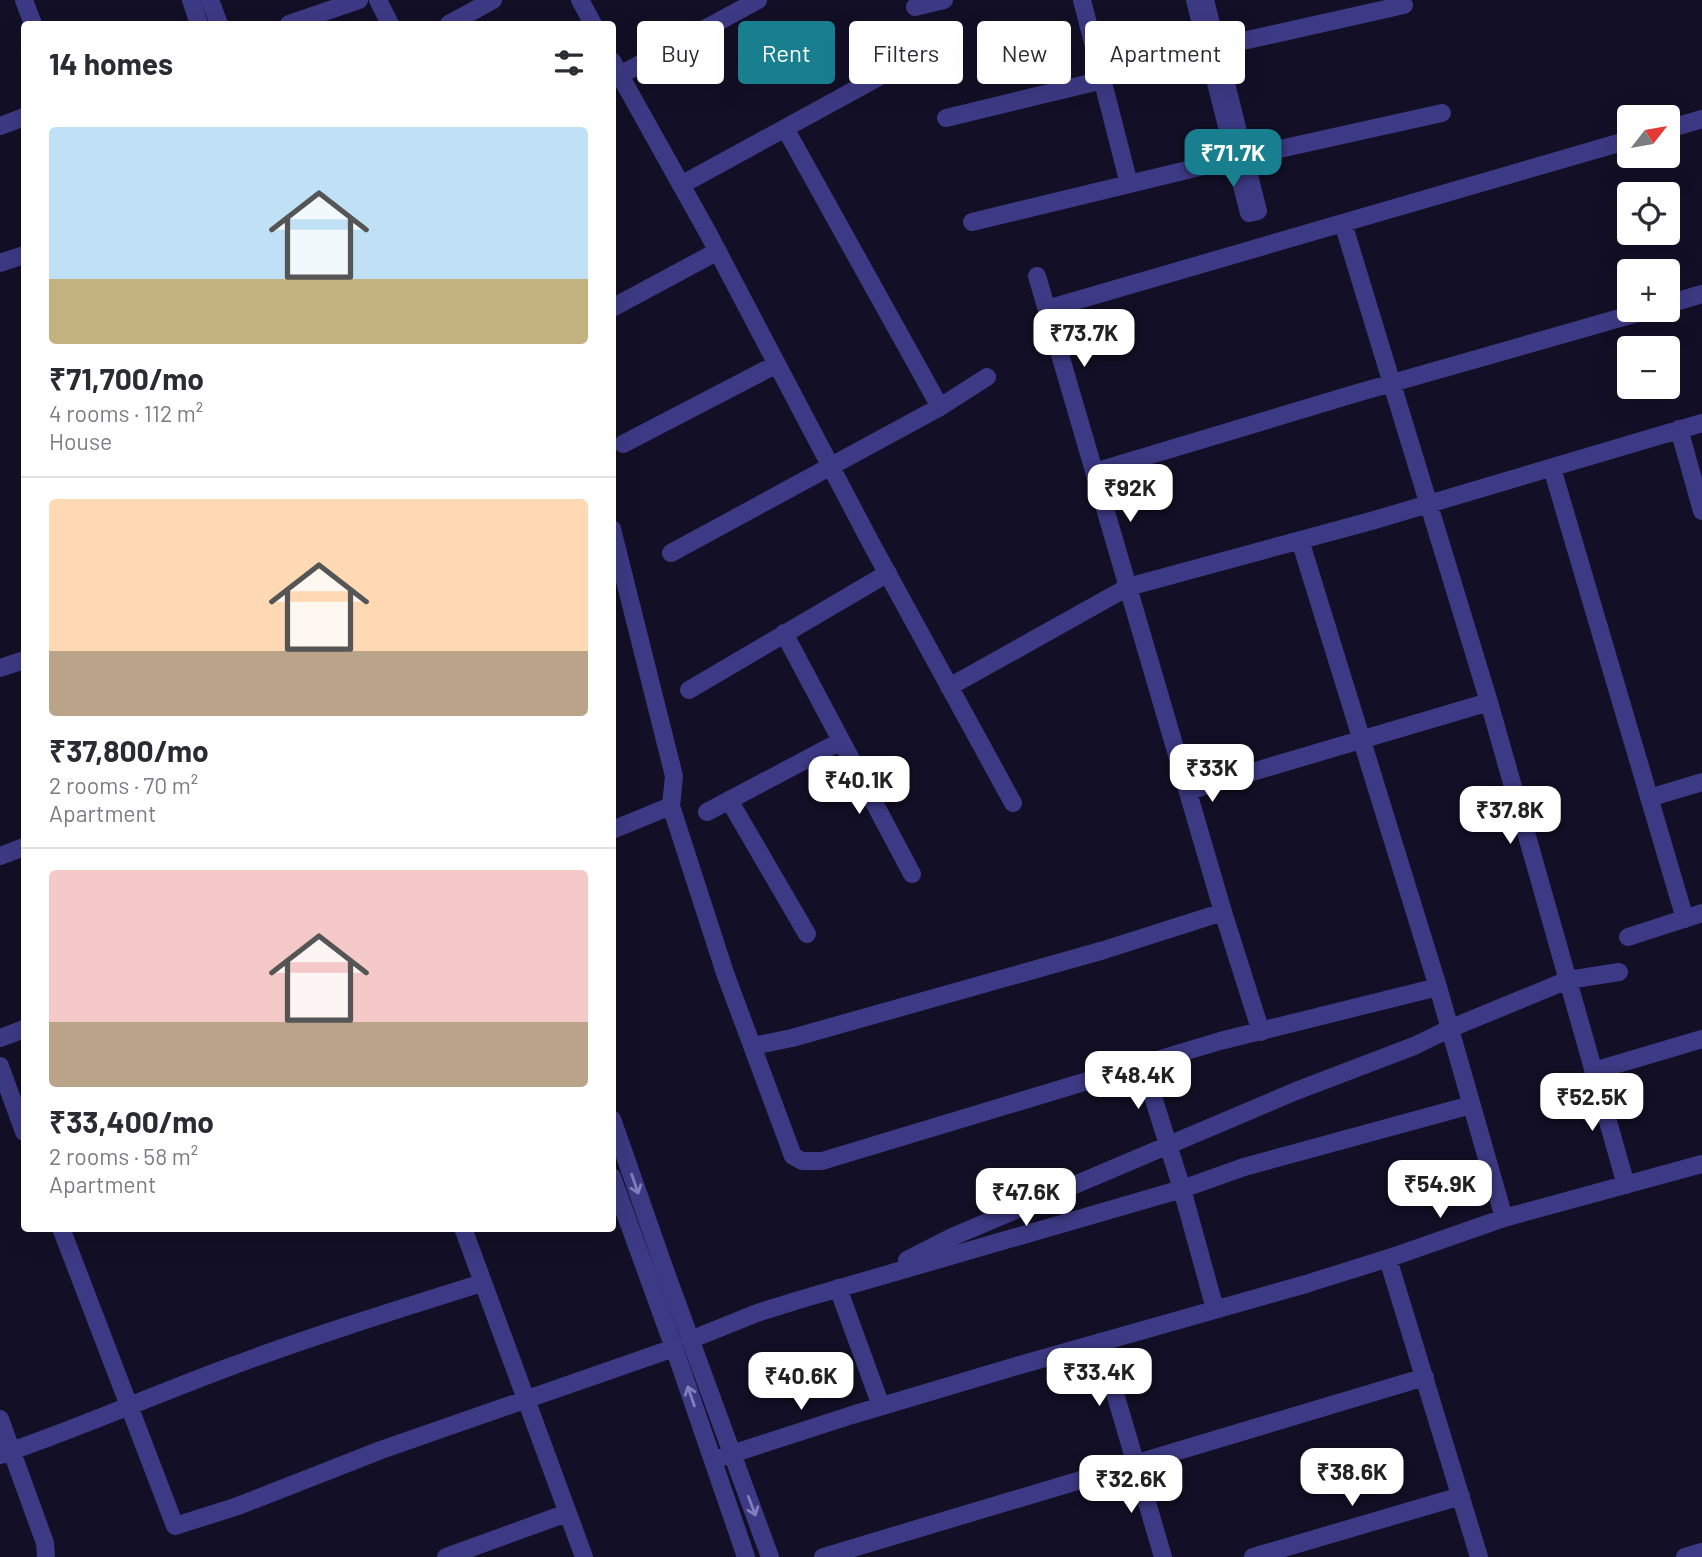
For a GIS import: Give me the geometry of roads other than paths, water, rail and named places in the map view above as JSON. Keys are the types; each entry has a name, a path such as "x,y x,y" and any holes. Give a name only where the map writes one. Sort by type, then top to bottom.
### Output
{"street":[{"path":"24,0 32,21"},
{"path":"191,0 198,21"},
{"path":"210,0 218,21"},
{"path":"298,21 359,0"},
{"path":"379,0 389,21"},
{"path":"455,21 493,0"},
{"path":"580,0 591,21"},
{"path":"758,0 616,68 718,251 1013,803"},
{"path":"915,7 944,0"},
{"path":"1082,0 1087,21"},
{"path":"1195,0 1202,21"},
{"path":"1205,0 1208,21"},
{"path":"1245,41 1404,5"},
{"path":"681,185 866,84"},
{"path":"946,118 1086,84"},
{"path":"1103,84 1129,184"},
{"path":"1221,84 1240,158"},
{"path":"972,222 1443,113"},
{"path":"0,126 21,118"},
{"path":"1680,125 1702,119"},
{"path":"785,128 940,407"},
{"path":"1047,309 1617,143"},
{"path":"1343,223 1489,702 1626,1185"},
{"path":"616,306 718,251"},
{"path":"0,263 21,256"},
{"path":"1037,276 1223,912 1261,1032"},
{"path":"1680,300 1702,294"},
{"path":"1094,472 1617,319"},
{"path":"624,444 777,364"},
{"path":"671,553 940,407 987,377"},
{"path":"949,687 1128,587 1429,504 1702,423"},
{"path":"1679,429 1702,511"},
{"path":"1552,468 1649,798 1693,916 1628,937"},
{"path":"1300,540 1438,987 1504,1218"},
{"path":"616,544 674,776 671,806 725,973 793,1156 802,1161 822,1161 1220,1041 1438,987"},
{"path":"689,690 888,573"},
{"path":"784,634 912,874"},
{"path":"0,668 21,661"},
{"path":"1188,791 1489,702"},
{"path":"707,812 841,741"},
{"path":"1649,798 1702,782"},
{"path":"729,800 807,933"},
{"path":"616,828 671,806"},
{"path":"0,856 21,848"},
{"path":"753,1046 805,1034 1104,950 1223,912"},
{"path":"869,1280 952,1237 1296,1091 1414,1046 1568,980 1619,971"},
{"path":"0,1038 21,1031"},
{"path":"1594,1071 1702,1039"},
{"path":"1143,1065 1182,1189 1214,1310"},
{"path":"0,1066 21,1124"},
{"path":"63,1232 175,1526 238,1506 381,1450 682,1344 757,1312 1182,1189 1244,1167 1472,1105"},
{"path":"616,1132 682,1344 713,1460 746,1557"},
{"path":"713,1460 881,1406 1388,1259 1504,1218 1702,1164"},
{"path":"616,1187 682,1344 733,1455 770,1557"},
{"path":"464,1232 524,1401 584,1557"},
{"path":"1388,1259 1479,1557"},
{"path":"6,1453 328,1332 482,1283"},
{"path":"838,1288 881,1406"},
{"path":"1100,1342 1163,1557"},
{"path":"823,1557 1425,1377"},
{"path":"0,1419 6,1453 45,1543 46,1557"},
{"path":"1253,1557 1285,1553 1461,1496"},
{"path":"446,1557 567,1513"},
{"path":"1685,1557 1702,1552"}]}
